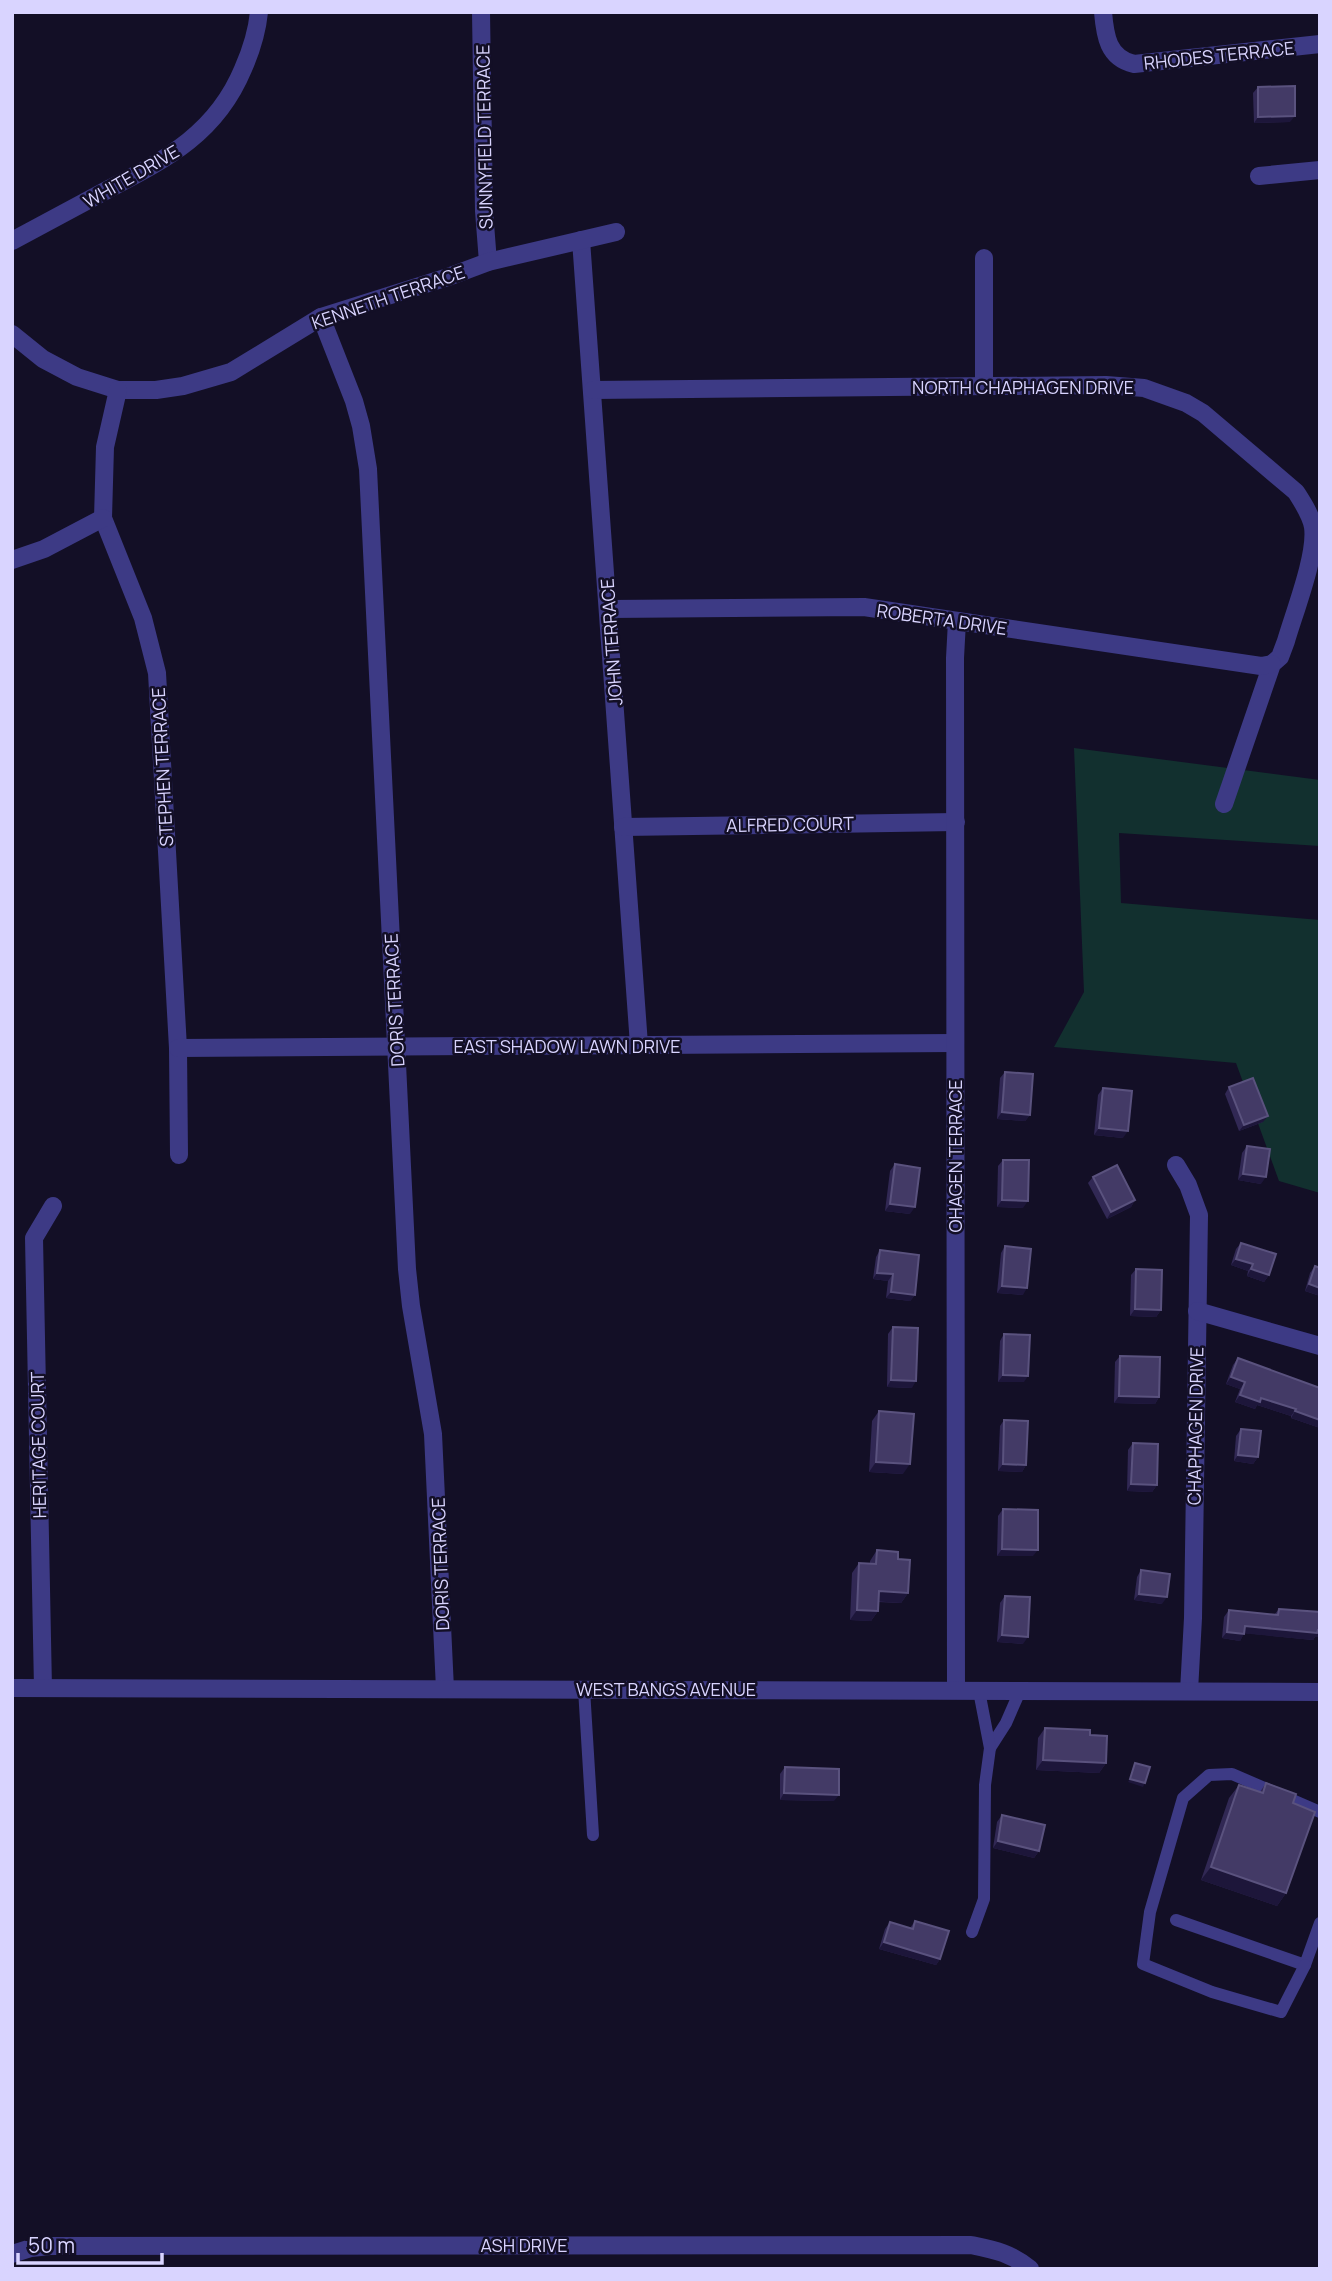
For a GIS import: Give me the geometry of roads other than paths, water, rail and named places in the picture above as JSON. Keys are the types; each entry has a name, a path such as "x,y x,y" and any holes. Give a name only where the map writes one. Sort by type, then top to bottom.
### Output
{"street":[{"name":"WHITE DRIVE","path":"12,241 161,162 207,126 220,111 240,76 250,54 260,12"},
{"name":"SUNNYFIELD TERRACE","path":"481,12 484,211 488,262"},
{"name":"RHODES TERRACE","path":"1103,12 1105,36 1112,51 1119,59 1135,64 1320,44"},
{"path":"1259,176 1320,170"},
{"name":"KENNETH TERRACE","path":"12,334 43,359 77,377 118,390 156,390 183,386 215,378 250,362 321,317 488,262 616,232"},
{"name":"JOHN TERRACE","path":"581,240 639,1045"},
{"path":"984,258 984,386"},
{"name":"DORIS TERRACE","path":"321,317 355,401 368,468 407,1269 433,1434 445,1689"},
{"name":"NORTH CHAPHAGEN DRIVE","path":"593,390 1106,385 1144,388 1186,402 1203,413 1296,492 1313,526 1312,579 1280,657 1272,664 1224,804"},
{"name":"STEPHEN TERRACE","path":"118,390 106,447 103,518 143,618 157,673 178,1048 179,1155"},
{"path":"12,560 44,549 103,518"},
{"name":"ROBERTA DRIVE","path":"609,609 864,607 1261,666 1272,664"},
{"name":"OHAGEN TERRACE","path":"956,1690 957,621"},
{"name":"ALFRED COURT","path":"623,828 956,822"},
{"name":"EAST SHADOW LAWN DRIVE","path":"178,1048 955,1043"},
{"name":"CHAPHAGEN DRIVE","path":"1176,1165 1198,1207 1193,1618 1189,1691"},
{"name":"HERITAGE COURT","path":"43,1688 34,1238 53,1206"},
{"path":"1197,1311 1320,1346"},
{"name":"WEST BANGS AVENUE","path":"12,1688 1320,1692"},
{"name":"ASH DRIVE","path":"12,2254 30,2248 50,2246 959,2245 994,2249 1017,2257 1031,2269"}],"lane":[{"path":"584,1689 593,1835"},
{"path":"972,1932 984,1899 985,1785 990,1748 979,1691"},
{"path":"990,1748 1006,1723 1020,1691"},
{"path":"1320,1812 1232,1774 1209,1775 1183,1798 1150,1912 1143,1964 1212,1992 1281,2012 1305,1965 1320,1923"},
{"path":"1176,1920 1305,1965"}]}
